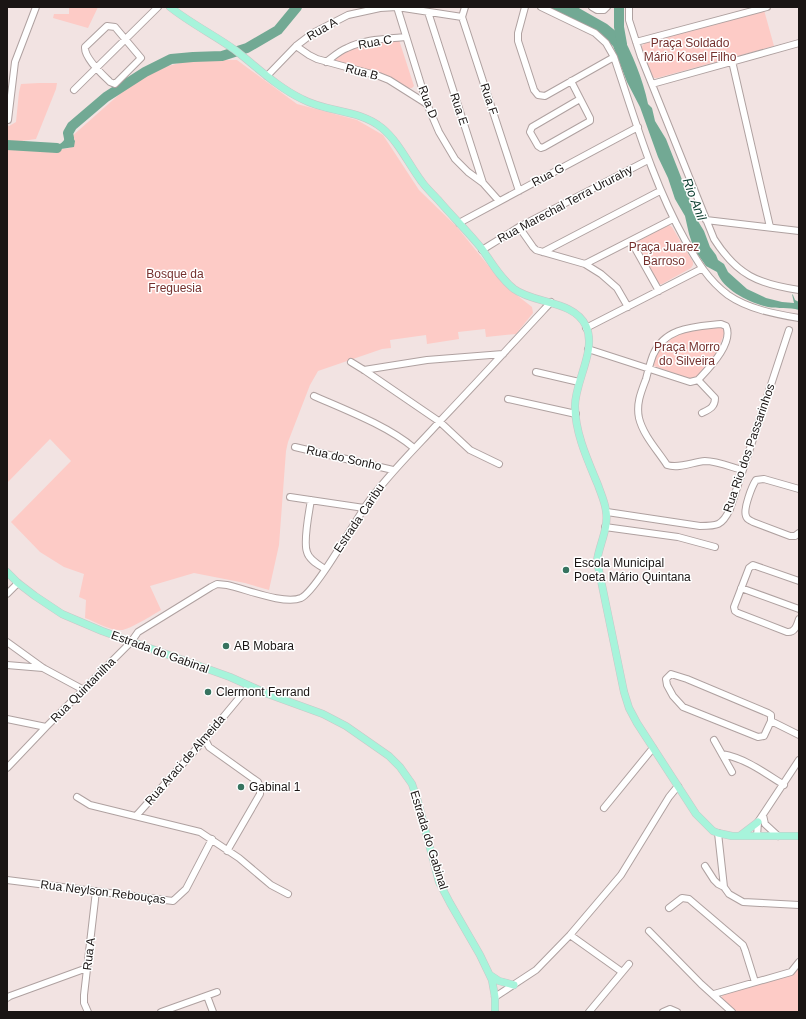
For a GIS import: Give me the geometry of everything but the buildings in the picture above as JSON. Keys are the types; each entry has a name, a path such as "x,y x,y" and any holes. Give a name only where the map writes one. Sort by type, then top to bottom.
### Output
{"main road":[{"path":"170,7 234,49 267,76 300,99 311,104 356,114 370,119 381,127 392,138 425,187 482,250 500,274 514,289 529,297 551,302 566,308 580,317 586,328 589,340 576,393 575,407 577,424 584,451 607,512 597,561 624,692 629,708 696,814 706,826 718,833 740,836 799,836"},
{"name":"Estrada do Gabinal","path":"7,572 35,596 62,614 102,631 216,672 324,714 368,741 389,756 400,767 412,784 440,882 490,975 495,997 495,1012"},
{"path":"740,836 758,822"},
{"path":"490,975 499,981 514,985"}],"street":[{"path":"8,120 9,98 15,62 36,7"},
{"path":"74,90 158,7"},
{"name":"Rua A","path":"267,76 296,46 312,33 348,15 380,8 396,7 462,17"},
{"name":"Rua D","path":"396,7 427,104 439,132 453,155 463,167 483,183"},
{"path":"462,17 465,7"},
{"path":"525,7 518,33 518,41 535,92 540,96 545,96 614,57"},
{"path":"541,7 595,33 606,43 614,57 648,160 660,191 673,219 701,269 717,286 737,300 774,314 799,318"},
{"path":"592,7 597,10 605,8"},
{"path":"629,7 629,20 636,42 714,240 721,250 741,270 761,282 773,286 798,290 799,283"},
{"path":"636,42 767,7"},
{"name":"Rua E","path":"428,12 483,183 499,201"},
{"name":"Rua F","path":"462,17 519,190"},
{"path":"107,26 115,27 126,39 141,58 115,84 110,82 96,67 84,52 85,47 107,26"},
{"name":"Rua C","path":"326,62 345,48 356,44 405,37"},
{"path":"652,84 799,43"},
{"name":"Rua B","path":"296,46 309,55 326,62 389,80 427,104"},
{"path":"732,61 770,227"},
{"path":"570,81 580,99 590,118 590,121 544,147 541,148 538,146 530,132 532,127 580,99"},
{"name":"Rua G","path":"459,224 519,190 638,127"},
{"name":"Rua Marechal Terra Ururahy","path":"482,250 519,227 648,160"},
{"path":"543,252 660,191"},
{"path":"585,264 673,219"},
{"path":"706,220 799,231"},
{"path":"519,227 533,247 543,252 585,264 610,280 617,288 628,307"},
{"path":"631,240 659,291"},
{"path":"586,328 701,269"},
{"name":"Estrada Caribu","path":"131,642 138,632 218,584 275,598 294,600 302,598 309,592 325,570 364,508 393,470 440,422 551,302"},
{"path":"588,349 649,368 690,382 698,380 716,360 728,335 726,326 721,324 694,327 675,332 666,337 658,345 652,356 649,368 638,401 639,418 643,429 668,465 677,466 710,462 742,470"},
{"name":"Rua Rio dos Passarinhos","path":"607,512 700,526 714,526 722,523 726,518 789,330"},
{"path":"364,370 428,360 503,354"},
{"path":"351,362 440,422 470,450 499,464"},
{"path":"536,372 579,382"},
{"path":"698,380 715,398 713,408 702,412"},
{"path":"314,396 393,433 414,448"},
{"path":"508,399 576,414"},
{"name":"Rua do Sonho","path":"295,447 393,470"},
{"path":"799,489 764,479 756,480 753,484 745,515 748,519 790,536 795,536 799,533"},
{"path":"290,497 364,508"},
{"path":"311,500 306,552 325,570"},
{"path":"605,527 682,538 715,547"},
{"path":"799,581 753,565 749,568 734,607 735,611 738,613 787,632 794,630 799,619"},
{"path":"7,594 18,583"},
{"path":"741,588 799,609"},
{"path":"7,642 43,668 82,689"},
{"name":"Rua Quintanilha","path":"7,719 46,727 82,689 131,642"},
{"path":"7,665 43,668"},
{"path":"671,674 687,679 768,713 771,715 771,721 764,736 758,738 683,707 673,696 667,685 666,679 671,674"},
{"name":"Rua Araci de Almeida","path":"136,816 250,686"},
{"path":"771,721 799,735"},
{"path":"7,768 46,727"},
{"path":"205,739 209,747 258,782 260,787 260,794 227,851"},
{"path":"714,740 732,772"},
{"path":"198,747 209,747"},
{"path":"604,808 653,748"},
{"path":"722,754 728,755 756,767 784,785"},
{"path":"757,836 758,822 784,785 799,760"},
{"path":"495,997 536,970 570,935 621,875 669,797 678,786"},
{"path":"78,797 90,805 200,832 239,858 271,885 288,894"},
{"path":"763,815 765,824 778,836"},
{"path":"718,833 724,888"},
{"name":"Rua Neylson Rebouças","path":"7,880 173,901 186,889 212,839"},
{"path":"705,866 714,880 729,894 743,902 799,905"},
{"name":"Rua A","path":"80,1012 87,1011 83,1000 96,891"},
{"path":"669,908 682,898 689,899 736,939 745,950 755,982"},
{"path":"649,932 701,984 714,994 732,1012"},
{"path":"570,935 622,972"},
{"path":"714,994 791,972 799,962"},
{"path":"589,1012 630,964"},
{"path":"7,998 87,968"},
{"path":"161,1012 176,1010 218,992"},
{"path":"207,996 213,1012"},
{"path":"663,1012 670,1009 677,1012"}],"green space":[{"path":"69,7 98,7 88,28 53,18 54,14 69,14"},
{"name":"Praça Soldado Mário Kosel Filho","path":"764,10 774,46 657,78 654,78 652,75 641,50 645,43"},
{"path":"399,40 414,86 412,88 409,88 381,74 335,61 336,55 363,43"},
{"name":"Bosque da Freguesia","path":"190,60 237,60 297,104 357,120 383,135 419,190 457,227 504,285 532,307 533,313 516,334 486,337 485,329 458,332 459,339 427,344 426,335 390,340 391,348 382,349 318,371 310,385 288,442 286,451 279,545 269,590 245,583 194,573 150,586 161,610 142,622 122,630 117,630 108,628 85,618 86,600 79,597 84,574 64,567 40,552 11,522 71,461 50,439 7,483 7,147 48,151 70,148 75,141 71,137 122,92 154,70"},
{"path":"57,83 36,139 7,143 7,125 9,126 16,122 21,84"},
{"name":"Praça Juarez Barroso","path":"669,225 672,227 693,262 693,265 691,268 662,284 658,284 636,243"},
{"name":"Praça Morro do Silveira","path":"719,327 724,330 724,334 715,357 698,377 689,379 654,366 653,359 664,340 684,331"},
{"path":"799,967 799,1012 735,1012 721,999 723,994 793,973"}],"shaded area":[{"path":"546,7 577,7 607,24 618,33 620,31 637,66 648,104 652,108 655,121 666,139 690,200 693,213 704,231 710,247 718,260 724,264 728,272 747,289 766,298 794,303 792,294 795,300 799,302 799,310 768,307 746,299 731,290 720,279 717,272 706,266 694,249 685,216 675,199 640,107 627,82 613,46 603,37"},
{"path":"72,126 70,133 75,141 74,147 48,151 44,148 56,146 62,143 68,130"}],"waterway":[{"path":"69,138 68,133 72,126 106,97 145,72 171,59 222,56 247,48 278,30 297,7"},
{"path":"619,7 619,27 622,44"},
{"path":"7,145 57,148"}],"place":[{"name":"Escola Municipal Poeta Mário Quintana","path":"566,570"},
{"name":"AB Mobara","path":"226,646"},
{"name":"Clermont Ferrand","path":"208,692"},
{"name":"Gabinal 1","path":"241,787"}],"water label":[{"name":"Rio Anil","path":"695,199"}]}
